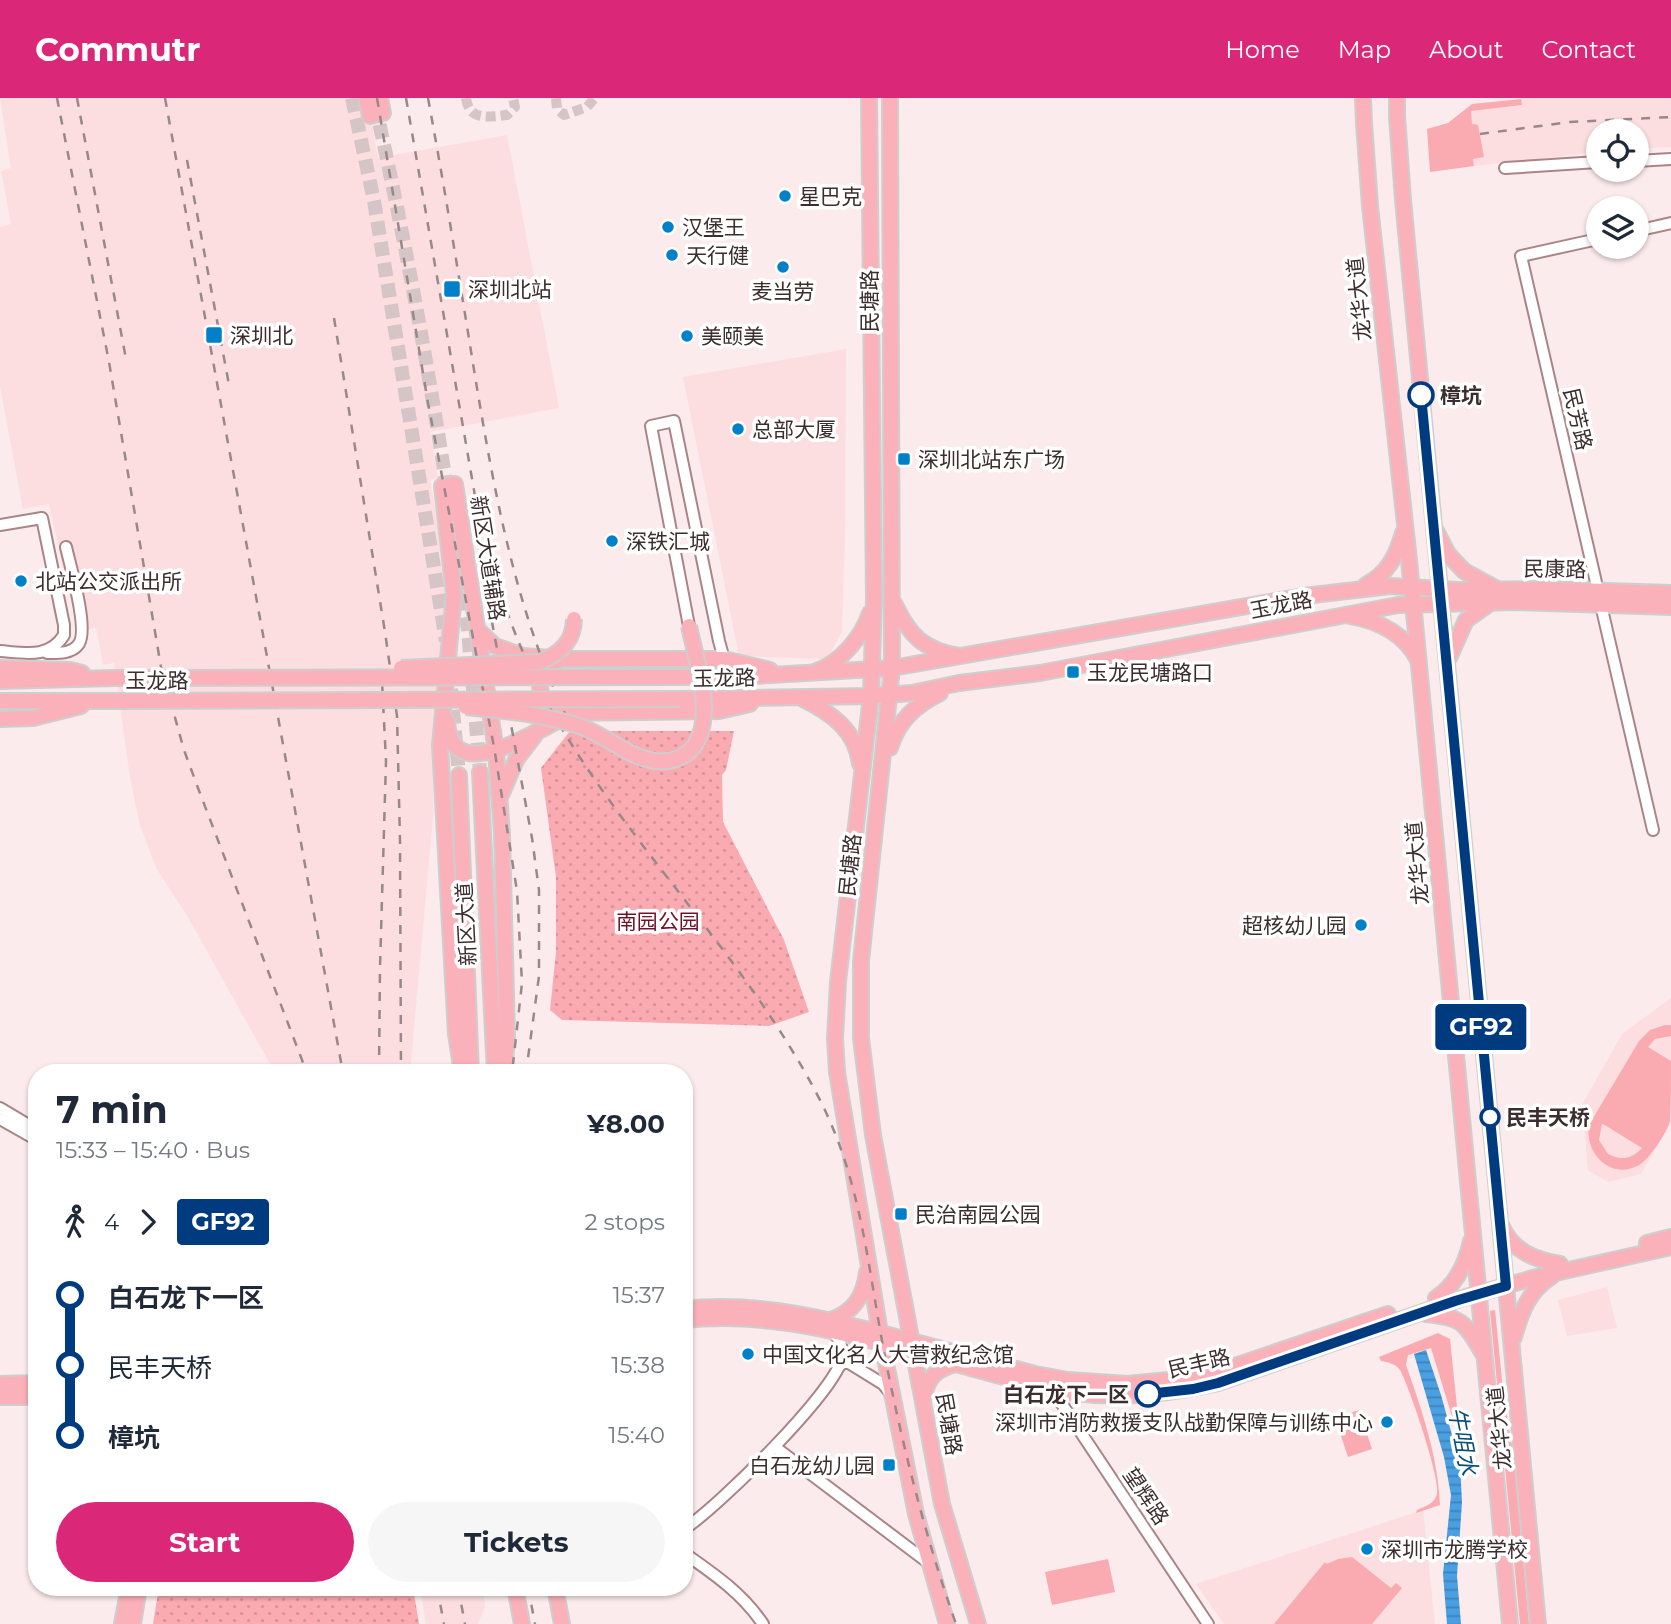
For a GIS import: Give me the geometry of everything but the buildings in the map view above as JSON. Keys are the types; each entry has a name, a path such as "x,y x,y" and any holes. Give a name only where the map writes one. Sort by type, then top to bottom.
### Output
{"main road":[{"path":"366,98 370,116 383,114 380,98"},
{"name":"民塘路","path":"869,98 874,562 872,670 838,982 835,1038 842,1107 881,1338 916,1514 947,1624"},
{"name":"民塘路","path":"890,98 892,668 861,961 861,1038 873,1135 942,1504 978,1624"},
{"name":"龙华大道","path":"1363,98 1370,206 1412,586 1510,1624"},
{"name":"龙华大道","path":"1397,98 1433,522 1538,1624"},
{"name":"新区大道辅路","path":"461,1064 456,1034 441,774 444,688 454,594 442,486 455,484 478,630 500,801 507,1037 505,1064"},
{"path":"1356,589 1380,577 1388,568 1398,549 1405,521"},
{"path":"1433,522 1448,554 1463,570 1496,596 1466,620 1454,642 1447,666"},
{"name":"玉龙路","path":"0,681 275,677 678,677 872,670 967,657 1356,589 1412,586 1440,596"},
{"name":"民康路","path":"1440,596 1600,598 1671,593"},
{"path":"1304,596 1309,621"},
{"name":"玉龙路","path":"0,701 680,699 890,695 1040,673 1309,621 1413,604 1440,596"},
{"path":"891,597 907,627 921,642 941,651 967,657"},
{"path":"825,696 820,672 856,640 866,625 874,598"},
{"name":"民康路","path":"1600,598 1671,607"},
{"path":"1345,615 1368,620 1392,631 1410,647 1419,662"},
{"path":"275,677 346,670 540,662 555,656 563,649 572,634 574,619"},
{"path":"366,701 459,707 533,716 588,729 652,761 676,759 694,747 704,720 704,704 689,626"},
{"path":"478,630 495,646 523,656 564,659 724,659 781,673"},
{"path":"564,659 556,661 544,670 539,691 552,710 573,715 719,711 778,698"},
{"path":"936,662 938,688"},
{"path":"0,668 70,670 111,678"},
{"path":"881,776 892,738 905,717 924,702 959,683"},
{"path":"444,688 448,729 454,743 467,753 495,751 573,715"},
{"path":"798,697 818,706 847,729 856,744 861,786"},
{"path":"0,719 33,718 108,701"},
{"path":"500,801 516,760 543,728"},
{"name":"新区大道","path":"480,772 495,1064"},
{"name":"新区大道","path":"459,775 471,1064"},
{"path":"1500,1220 1508,1237 1521,1251 1560,1268 1531,1294 1517,1324 1512,1349"},
{"path":"1436,1298 1450,1287 1458,1276 1469,1252 1473,1229"},
{"name":"民丰路","path":"914,1348 1068,1380 1126,1384 1190,1378 1229,1368 1436,1298 1560,1268 1671,1237"},
{"name":"民丰路","path":"1560,1268 1671,1247"},
{"path":"830,1325 857,1303 866,1284 869,1264"},
{"name":"民丰路","path":"693,1309 764,1308 881,1338 956,1364 1052,1389 1096,1395 1124,1395 1193,1389 1218,1383 1418,1314 1479,1289"},
{"path":"1418,1314 1450,1316 1459,1320 1468,1329 1485,1359"},
{"name":"民丰路","path":"693,1320 744,1317 830,1325"},
{"path":"924,1409 924,1394 929,1379 937,1371 956,1364"},
{"path":"0,1384 28,1383"},
{"path":"0,1397 28,1397"},
{"path":"122,1624 127,1596"},
{"path":"133,1624 138,1596"},
{"path":"517,1596 522,1624"},
{"path":"557,1596 562,1624"}],"street":[{"path":"1649,160 1671,159"},
{"path":"1505,169 1586,163"},
{"path":"1649,228 1671,223"},
{"name":"民芳路","path":"1586,242 1521,256 1653,830"},
{"path":"689,626 651,426 674,421 724,659"},
{"path":"0,526 42,518 64,635 51,651 38,654"},
{"path":"0,651 38,654 71,651 79,645 82,638 80,615 66,547"},
{"path":"874,562 890,562"},
{"path":"0,1108 28,1125"},
{"path":"0,1119 28,1135"},
{"path":"693,1521 775,1447 838,1367 842,1349 830,1325"},
{"path":"838,1367 844,1362 851,1364 883,1384 892,1395"},
{"name":"望辉路","path":"1052,1389 1208,1624"},
{"path":"775,1447 930,1564"},
{"path":"693,1559 723,1579 763,1624"}],"shaded area":[{"name":"深圳北站","path":"0,98 358,98 362,121 371,119 378,158 507,135 559,408 430,432 438,478 430,480 452,598 436,689 433,817 411,1064 270,1064 188,917 156,868 140,825 130,778 114,663 103,665 96,628 78,631 49,504 23,509 0,387 0,227 11,224 1,171 11,168"},
{"path":"1521,98 1671,98 1671,147 1649,148 1649,119 1586,119 1586,153 1474,166 1473,159 1484,157 1472,124 1471,111 1521,105"},
{"path":"846,349 842,632 827,659 739,656 683,377"},
{"path":"1671,998 1671,1122 1641,1174 1608,1182 1588,1170 1582,1105 1622,1034"},
{"path":"1607,1287 1617,1328 1567,1336 1558,1300"},
{"name":"深圳市龙腾学校","path":"1423,1510 1435,1624 1224,1624 1196,1584"},
{"path":"421,1596 483,1596 485,1606 478,1624 426,1624"}],"green space":[{"path":"1521,99 1522,105 1471,111 1472,124 1478,125 1484,157 1473,159 1474,166 1430,172 1427,129 1448,123 1472,104"},
{"name":"南园公园","path":"570,731 734,731 726,770 722,775 723,822 784,940 809,1012 769,1026 562,1020 550,1010 556,952 556,877 541,768"},
{"path":"1671,1025 1671,1036 1655,1039 1648,1047 1671,1061 1670,1121 1658,1145 1643,1162 1629,1169 1610,1167 1595,1154 1589,1125 1639,1041 1650,1030","holes":["1602,1124 1642,1148 1626,1158 1608,1154 1599,1140"]},
{"path":"1495,1310 1503,1390 1514,1459 1529,1624 1520,1624 1490,1311"},
{"path":"1438,1333 1450,1339 1459,1426 1455,1426 1431,1348 1408,1355 1406,1365 1433,1451 1440,1505 1416,1513 1436,1497 1434,1471 1417,1413 1400,1370 1381,1361 1379,1357"},
{"path":"1359,1410 1372,1449 1348,1457 1335,1418"},
{"path":"1352,1557 1391,1588 1396,1583 1402,1588 1372,1624 1274,1624 1325,1562 1327,1564"},
{"path":"1108,1559 1115,1592 1052,1605 1045,1572"},
{"path":"158,1596 414,1596 419,1624 153,1624"}],"water":[{"path":"1426,1350 1460,1464 1462,1502 1457,1576 1461,1624 1447,1624 1443,1574 1451,1495 1444,1457 1414,1354"}],"tunnel":[{"path":"352,98 374,201 446,641"},
{"path":"466,98 471,111 486,117 507,115 515,107 513,98"},
{"path":"556,98 557,109 564,115 587,107 595,98"},
{"path":"375,104 415,300 448,496"},
{"path":"454,534 468,630 480,772"},
{"path":"451,689 459,775"}],"railway":[{"path":"57,98 109,362 161,667 184,750 304,1064"},
{"path":"77,98 126,359"},
{"path":"165,98 341,1064"},
{"path":"377,98 428,403 494,747 517,891 522,983 513,1064"},
{"path":"406,98 479,519 505,607 541,691 572,745 634,834 734,964 765,1009 795,1054 835,1133 862,1227 885,1357 907,1458 934,1558 956,1624"},
{"path":"428,98 500,510 521,597 535,640 570,724"},
{"path":"1480,134 1570,122 1671,117"},
{"path":"187,160 230,390"},
{"path":"334,318 397,716 401,1064"},
{"path":"482,568 532,838 539,890 539,976 527,1064"},
{"path":"379,1064 386,761 382,681"},
{"path":"439,1596 444,1624"},
{"path":"460,1596 465,1624"},
{"path":"530,1596 535,1624"}],"bus line":[{"name":"GF92","path":"1148,1394 1218,1383 1506,1286 1421,395"}],"place":[{"name":"星巴克","path":"785,196"},
{"name":"汉堡王","path":"668,227"},
{"name":"天行健","path":"672,255"},
{"name":"麦当劳","path":"783,267"},
{"name":"深圳北站","path":"452,289"},
{"name":"深圳北","path":"214,335"},
{"name":"美颐美","path":"687,336"},
{"name":"樟坑","path":"1421,395"},
{"name":"总部大厦","path":"738,429"},
{"name":"深圳北站东广场","path":"904,459"},
{"name":"深铁汇城","path":"612,541"},
{"name":"北站公交派出所","path":"21,581"},
{"name":"玉龙民塘路口","path":"1073,672"},
{"name":"超核幼儿园","path":"1361,925"},
{"name":"民丰天桥","path":"1490,1117"},
{"name":"民治南园公园","path":"901,1214"},
{"name":"中国文化名人大营救纪念馆","path":"748,1354"},
{"name":"白石龙下一区","path":"1148,1394"},
{"name":"深圳市消防救援支队战勤保障与训练中心","path":"1387,1422"},
{"name":"白石龙幼儿园","path":"889,1465"},
{"name":"深圳市龙腾学校","path":"1367,1549"}],"water label":[{"name":"牛咀水","path":"1463,1441"}]}
